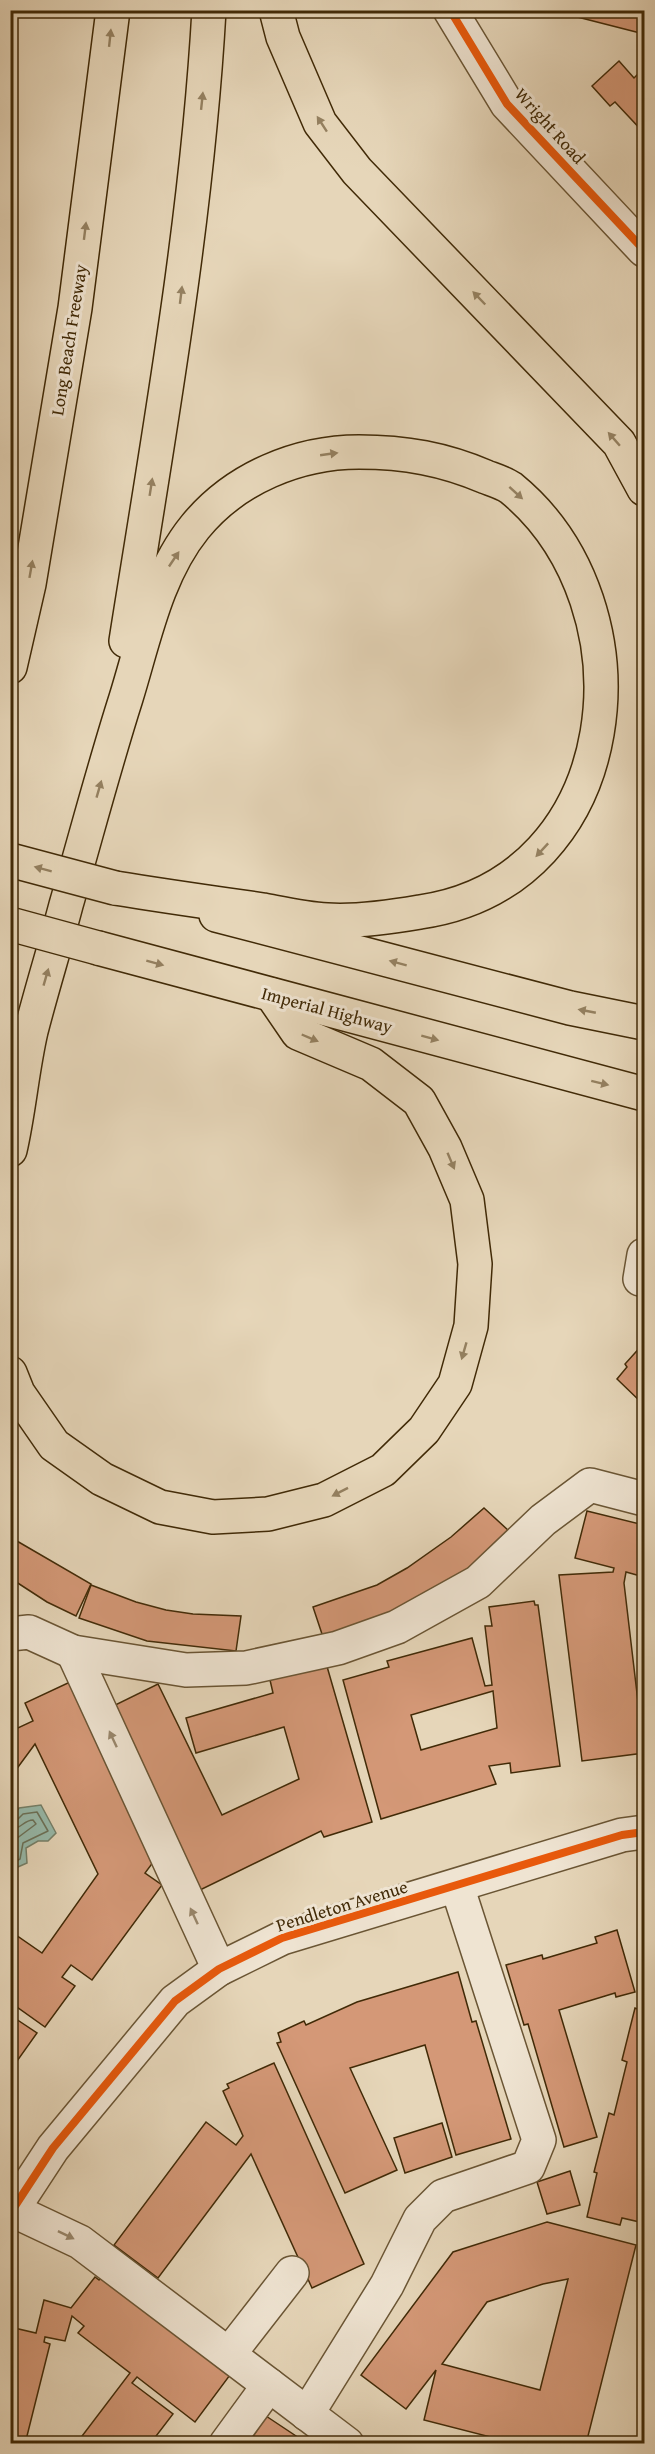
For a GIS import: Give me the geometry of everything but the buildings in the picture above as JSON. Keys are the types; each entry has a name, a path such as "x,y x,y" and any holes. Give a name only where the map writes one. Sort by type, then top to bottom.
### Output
{"main road":[{"name":"Long Beach Freeway","path":"10,667 29,584 75,308 112,10"},
{"path":"109,753 181,298 206,72 209,10"},
{"path":"276,10 282,37 320,123 345,155 619,443 645,489"},
{"path":"10,1150 31,1034 109,753 167,569 196,526 218,504 273,467 330,452 398,452 442,460 509,486 554,527 586,579 606,637 610,693 603,743 587,789 563,828 529,864 480,895 424,912 330,921 115,888"},
{"path":"10,860 570,1008 645,1023"},
{"name":"Imperial Highway","path":"10,924 645,1094"},
{"path":"10,1373 18,1393 54,1445 102,1479 160,1507 213,1517 268,1514 324,1500 383,1470 424,1430 455,1384 471,1326 475,1264 467,1200 445,1148 419,1101 371,1064 298,1033 272,995"},
{"path":"10,1079 31,1034"}],"street":[{"name":"Wright Road","path":"450,10 507,104 645,250"},
{"path":"10,1634 29,1632 73,1652 186,1670 246,1668 338,1648 397,1627 478,1582 543,1520 590,1485 645,1498"},
{"path":"73,1652 219,1970"},
{"name":"Pendleton Avenue","path":"12,2209 53,2148 175,2001 219,1970 282,1938 622,1835 645,1832"},
{"path":"307,2414 387,2285 420,2219 443,2196 528,2167 539,2140 457,1886"},
{"path":"12,2209 80,2242 347,2444"},
{"path":"229,2354 292,2273"},
{"path":"226,2444 269,2385"}],"water":[{"path":"41,1805 56,1833 48,1841 38,1841 26,1848 27,1863 11,1870 11,1819 19,1808"}],"cycle path":[{"path":"450,10 507,104 644,250"},
{"path":"13,2209 53,2148 175,2001 219,1969 282,1938 622,1835 644,1832"}]}
